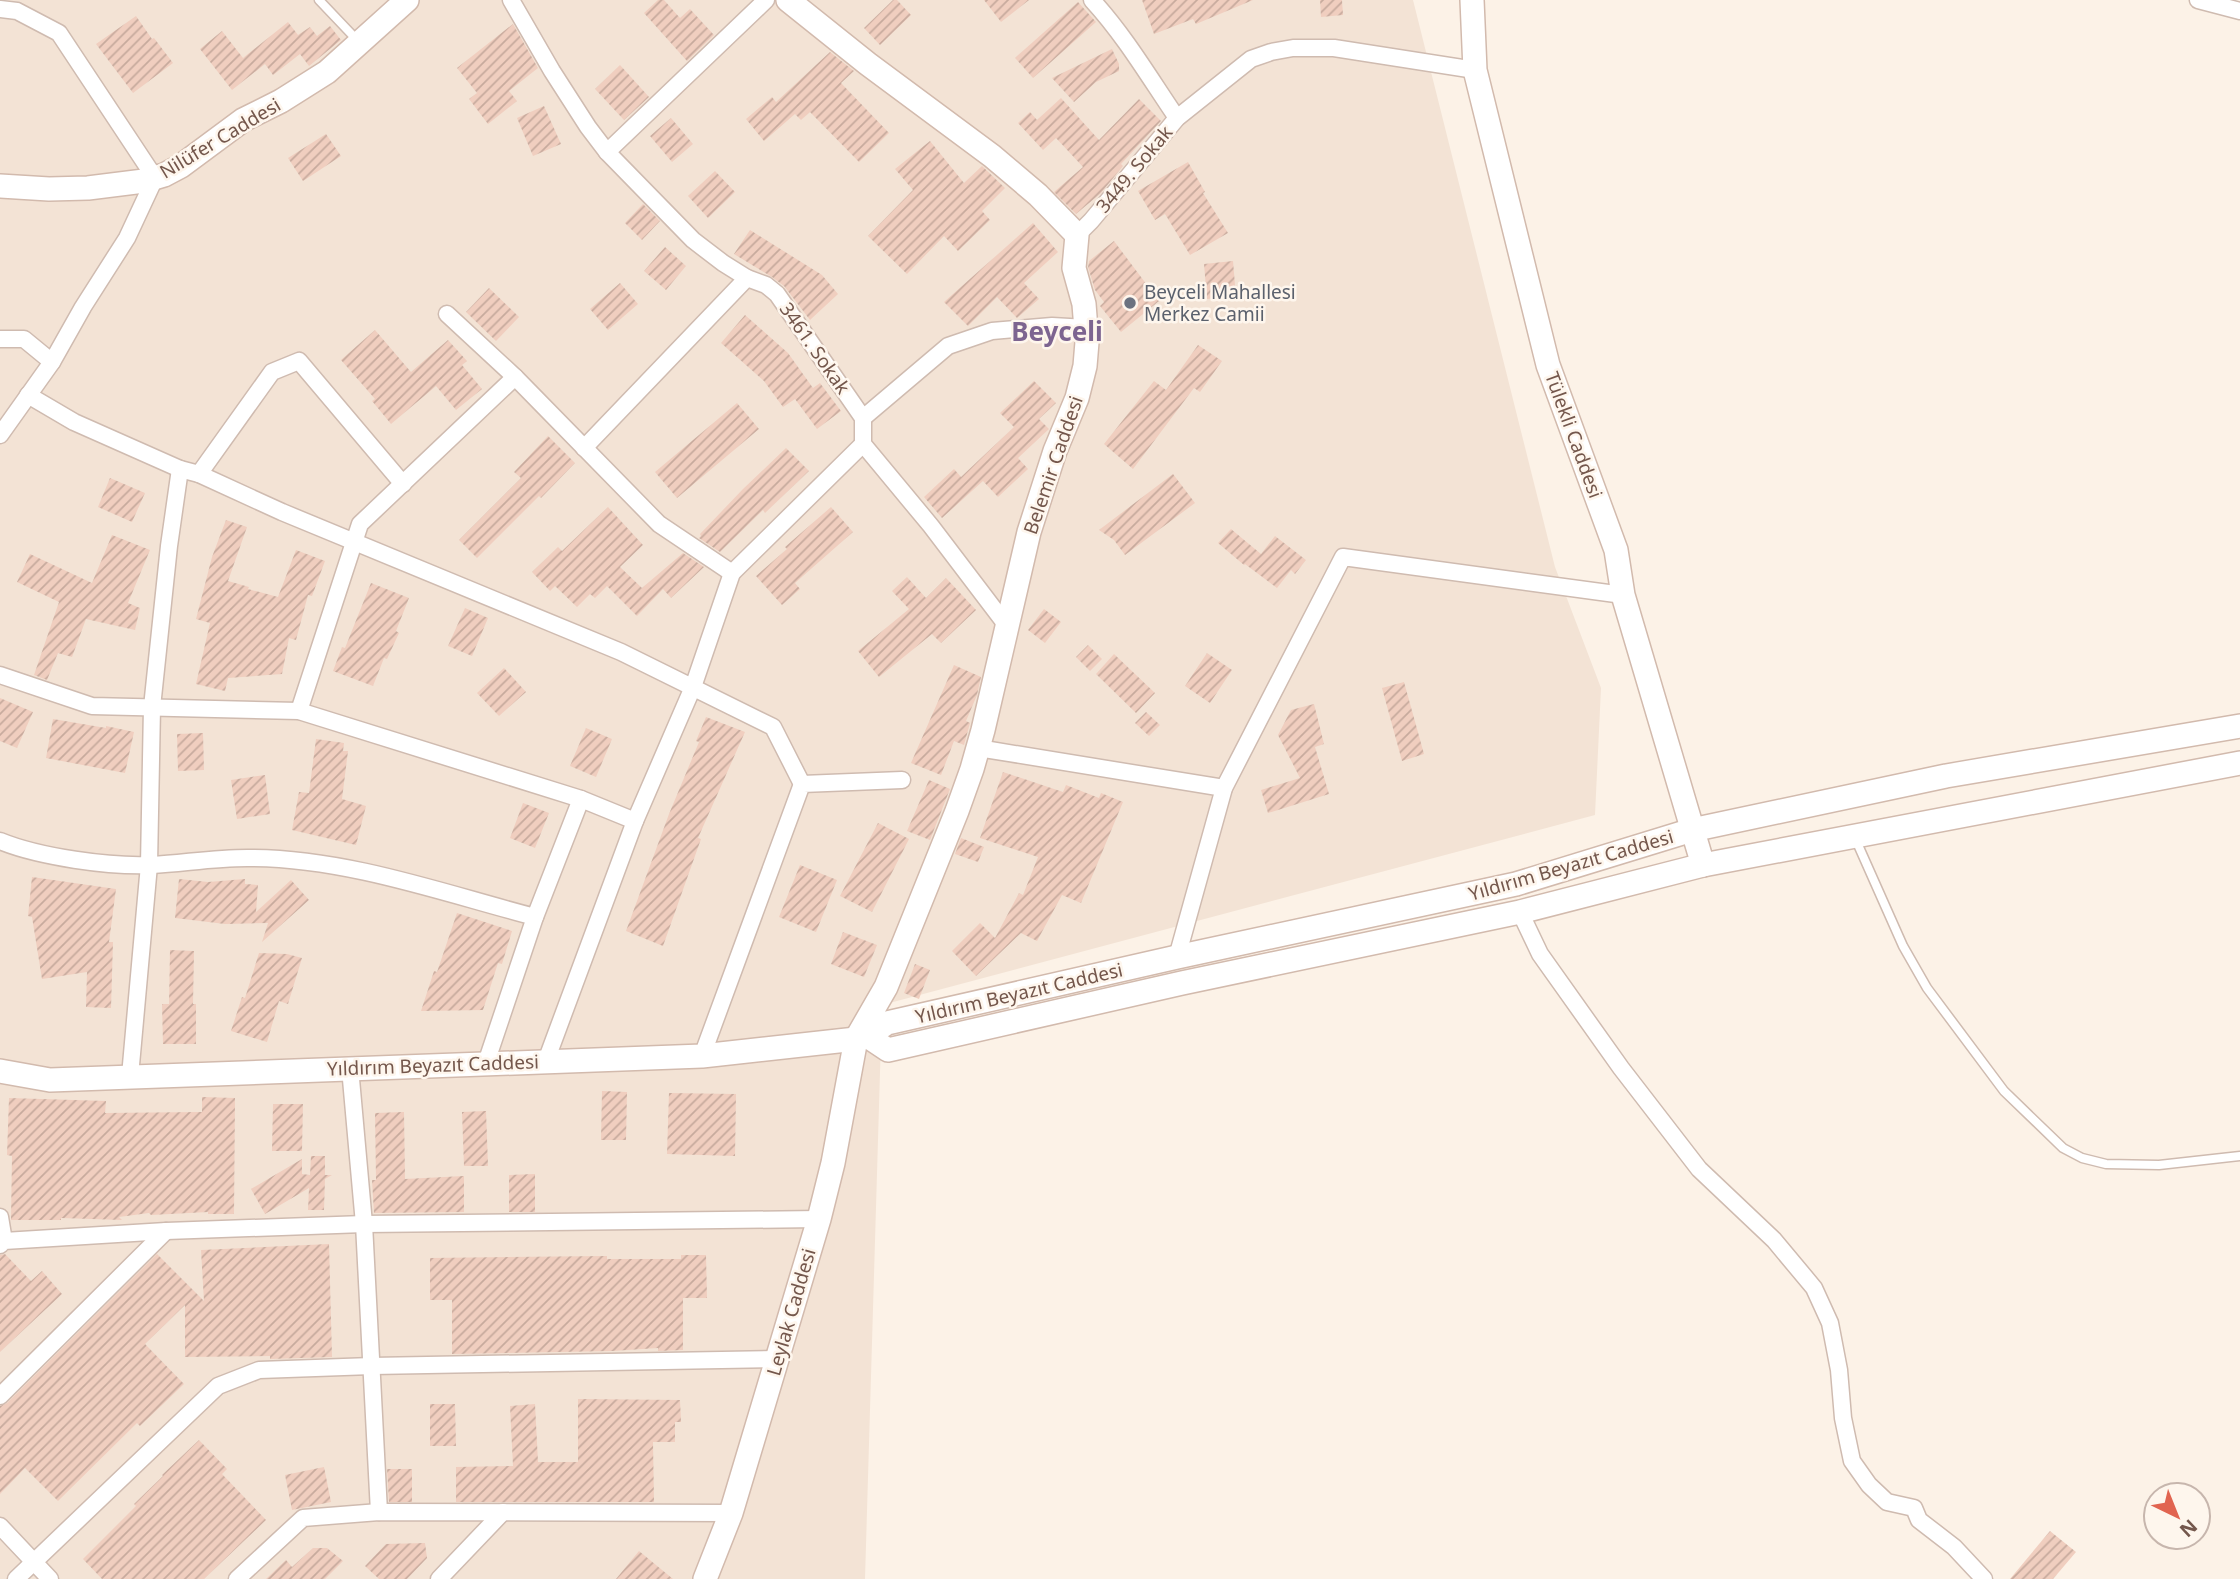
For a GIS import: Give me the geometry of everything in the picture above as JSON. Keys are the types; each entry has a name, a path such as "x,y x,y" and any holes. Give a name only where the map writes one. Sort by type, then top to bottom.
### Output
{"main road":[{"name":"Nilüfer Caddesi","path":"0,186 88,188 155,178 181,166 243,121 327,72 407,0"},
{"path":"788,0 868,64 992,156 1038,195 1077,235"},
{"name":"Tülekli Caddesi","path":"1472,0 1475,70 1548,365 1616,550 1623,595 1703,865"},
{"name":"Belemir Caddesi","path":"861,1037 886,987 957,811 978,748 1040,493 1077,398 1085,366 1087,328 1084,304 1074,268 1077,235"},
{"name":"Yıldırım Beyazıt Caddesi","path":"0,1072 50,1080 702,1056 861,1037 887,1023 1516,884 1692,830 1946,776 2240,726"},
{"name":"Yıldırım Beyazıt Caddesi","path":"861,1037 888,1050 1182,983 1520,912 1703,865 2240,762"},
{"name":"Leylak Caddesi","path":"705,1579 731,1513 819,1219 861,1037"}],"street":[{"name":"3461. Sokak","path":"511,0 551,71 607,152 693,240 723,263 747,278 766,285 777,294 863,418"},
{"path":"607,152 766,0"},
{"name":"3449. Sokak","path":"1077,235 1177,118 1138,58 1092,0"},
{"path":"2198,0 2240,12"},
{"path":"0,9 17,11 59,33 155,178 127,238 52,362 0,435"},
{"path":"1177,118 1251,59 1293,48 1334,48 1475,70"},
{"path":"584,448 747,278"},
{"path":"447,314 515,377 659,524 732,573"},
{"path":"1007,626 932,526 863,444 863,418 948,346 992,331 1052,326 1087,328"},
{"path":"0,339 24,339 52,362"},
{"path":"199,474 272,372 299,361 403,484"},
{"path":"299,711 360,524 515,377"},
{"path":"28,396 74,422 180,469 199,474 282,512 621,652 773,727 802,784 702,1056"},
{"path":"546,1061 635,821 693,687 732,573 863,444"},
{"path":"130,1076 149,865 152,707 180,469"},
{"path":"1177,957 1224,788 1343,557 1623,595"},
{"path":"0,675 92,706 299,711 581,799 635,821"},
{"path":"978,748 1224,788"},
{"path":"802,784 902,780"},
{"path":"486,1063 535,917 581,799"},
{"path":"0,841 23,850 113,864 149,865 253,858 343,866 535,917"},
{"path":"1520,912 1540,954 1621,1068 1699,1169 1774,1240 1814,1288 1830,1324 1852,1461 1869,1485 1887,1502 1914,1507 1919,1520 1954,1547 1984,1579"},
{"path":"350,1068 364,1224 379,1512"},
{"path":"0,1217 2,1243 166,1231 364,1224 819,1219"},
{"path":"0,1396 166,1231"},
{"path":"16,1579 218,1386 260,1370 778,1359"},
{"path":"237,1579 303,1518 379,1512 731,1513"},
{"path":"439,1579 503,1512"},
{"path":"0,1526 50,1579"},
{"path":"453,1579 458,1559"}],"lane":[{"path":"319,0 359,43"},
{"path":"1854,835 1903,946 1927,988 2004,1091 2063,1148 2082,1158 2106,1164 2159,1166 2240,1156"}],"shaded area":[{"path":"0,0 1413,0 1555,567 1601,688 1595,815 882,1005 865,1579 0,1579"}],"building":[{"path":"658,0 664,0 680,18 690,9 714,35 687,61 644,13"},
{"path":"893,0 897,0 911,15 880,45 864,28"},
{"path":"984,0 1029,0 1001,22"},
{"path":"1142,0 1253,0 1196,24 1193,19 1154,34"},
{"path":"1320,0 1342,0 1343,15 1321,17"},
{"path":"1078,2 1096,22 1033,78 1015,58"},
{"path":"136,16 173,63 133,93 96,44"},
{"path":"288,22 298,35 310,27 317,36 330,26 341,40 309,66 300,54 273,75 265,64 232,90 200,49 222,31 243,58"},
{"path":"513,24 538,68 509,91 517,101 488,124 469,99 477,93 457,68"},
{"path":"1112,49 1119,64 1119,71 1096,82 1074,102 1052,78"},
{"path":"830,52 854,71 841,83 889,133 859,162 810,112 801,120 795,114 764,141 746,119 772,97 776,102"},
{"path":"620,65 649,97 624,120 595,89"},
{"path":"1061,98 1099,140 1139,99 1161,121 1121,164 1123,166 1101,193 1076,214 1054,192 1083,167 1056,138 1043,150 1018,123 1030,112 1037,120"},
{"path":"544,106 561,144 533,156 517,118"},
{"path":"671,118 693,144 672,162 650,136"},
{"path":"326,134 341,156 303,181 288,158"},
{"path":"930,141 964,183 982,166 1005,188 982,211 990,220 958,251 944,236 907,274 868,236 913,190 895,169"},
{"path":"1188,162 1205,192 1203,193 1228,233 1190,255 1165,214 1155,220 1138,191"},
{"path":"715,171 735,192 708,218 688,196"},
{"path":"643,204 660,221 642,240 625,223"},
{"path":"1033,223 1058,252 1024,283 1039,299 1017,318 997,297 968,326 944,302"},
{"path":"750,230 822,275 838,294 810,320 784,286 734,254"},
{"path":"1114,241 1159,301 1121,332 1100,306 1104,302 1095,290 1088,267 1089,261"},
{"path":"665,247 686,266 666,290 644,271"},
{"path":"1233,261 1236,297 1207,299 1204,264"},
{"path":"620,283 638,304 608,330 590,309"},
{"path":"489,288 519,317 496,341 466,312"},
{"path":"745,315 788,353 813,388 820,383 841,411 817,429 795,399 783,407 764,381 721,343"},
{"path":"375,330 411,372 448,340 467,361 462,365 482,389 456,410 436,386 391,424 372,401 375,399 341,360"},
{"path":"1198,345 1222,361 1200,392 1194,388 1133,469 1104,444 1154,381 1166,390"},
{"path":"1034,381 1056,403 1039,419 1049,429 1018,458 1028,469 998,497 983,481 942,518 924,497 954,469 961,477 1014,427 1000,413"},
{"path":"737,403 759,429 677,498 655,472"},
{"path":"548,436 575,463 477,558 459,540 521,478 514,472"},
{"path":"786,448 809,471 765,513 763,510 720,552 699,538 743,489"},
{"path":"1173,474 1195,503 1125,555 1114,540 1099,530"},
{"path":"110,478 145,493 132,522 98,507"},
{"path":"608,507 643,545 620,567 642,588 683,553 704,567 671,598 663,589 637,616 607,586 595,598 590,594 577,607 555,586 550,591 532,572 558,547 562,551"},
{"path":"831,507 853,532 795,583 800,589 782,605 756,576"},
{"path":"226,520 247,527 228,581 278,597 296,550 325,561 312,596 308,595 296,640 289,638 282,674 228,678 225,691 196,684 210,623 196,619 212,557"},
{"path":"1231,529 1261,554 1275,536 1306,560 1295,574 1291,570 1277,588 1218,543"},
{"path":"112,535 150,550 128,603 140,608 135,630 86,619 72,657 58,653 47,680 34,675 59,602 17,582 30,554 92,583"},
{"path":"907,577 926,598 946,578 976,610 941,643 932,634 879,677 858,651 909,609 892,591"},
{"path":"371,583 409,598 396,631 399,633 387,659 384,658 373,686 333,671"},
{"path":"465,608 488,618 472,656 448,646"},
{"path":"1044,609 1061,622 1045,643 1028,630"},
{"path":"1088,645 1102,659 1090,671 1076,657"},
{"path":"1207,653 1232,670 1210,703 1185,686"},
{"path":"1114,654 1155,693 1136,713 1096,674"},
{"path":"954,665 981,677 966,721 970,723 964,745 954,741 941,775 911,763"},
{"path":"504,668 526,692 499,716 477,693"},
{"path":"1404,682 1424,754 1402,761 1382,688"},
{"path":"0,698 33,712 17,748 0,741"},
{"path":"1314,704 1324,744 1315,747 1329,794 1268,813 1261,790 1300,778 1278,735 1291,710"},
{"path":"1146,712 1160,725 1149,736 1135,723"},
{"path":"706,717 745,732 698,838 701,839 663,946 626,931 699,742 696,741"},
{"path":"53,719 134,732 125,773 46,758"},
{"path":"586,728 612,739 596,777 570,766"},
{"path":"203,733 204,770 178,771 177,734"},
{"path":"316,739 344,743 343,751 348,751 342,799 366,806 356,845 292,830 299,792 309,793"},
{"path":"1003,772 1063,792 1066,785 1099,798 1101,793 1123,802 1081,903 1062,895 1037,941 1021,933 976,976 952,951 980,923 995,938 1019,893 1023,895 1038,857 980,838"},
{"path":"265,775 270,814 237,819 231,780"},
{"path":"929,780 950,789 930,840 907,831"},
{"path":"523,803 549,813 535,848 510,838"},
{"path":"878,823 909,839 872,912 840,896"},
{"path":"961,838 984,847 978,862 955,854"},
{"path":"800,865 837,880 816,932 779,917"},
{"path":"32,877 116,889 109,942 113,942 111,1008 86,1007 87,972 42,979 32,917 28,916"},
{"path":"179,879 208,882 245,879 245,884 258,885 256,912 291,880 309,900 262,942 268,923 225,924 175,918"},
{"path":"457,913 512,931 502,964 498,963 483,1010 421,1011 434,971 437,972"},
{"path":"843,932 877,945 864,977 831,964"},
{"path":"170,950 194,951 193,1004 196,1004 196,1044 163,1044 162,1004 169,1004"},
{"path":"259,953 287,954 302,958 288,1004 279,1001 267,1042 231,1031"},
{"path":"915,964 930,970 919,999 904,993"},
{"path":"602,1091 627,1092 626,1140 601,1140"},
{"path":"669,1093 736,1094 735,1156 667,1154"},
{"path":"202,1097 235,1098 234,1214 149,1213 119,1217 122,1220 11,1220 12,1156 7,1155 9,1098 106,1101 105,1113 202,1112"},
{"path":"273,1104 303,1104 302,1151 272,1151"},
{"path":"486,1111 488,1166 464,1166 462,1112"},
{"path":"404,1112 405,1179 464,1176 464,1212 374,1213 372,1180 376,1180 375,1113"},
{"path":"311,1156 325,1156 325,1175 332,1175 325,1179 324,1210 308,1210 309,1188 265,1214 251,1189 302,1159 302,1174 310,1175"},
{"path":"535,1174 535,1212 509,1212 509,1175"},
{"path":"329,1244 332,1357 185,1357 185,1305 145,1344 184,1384 140,1426 137,1423 58,1501 25,1468 0,1494 0,1406 7,1403 157,1254 204,1301 201,1250"},
{"path":"5,1254 31,1281 42,1271 62,1294 0,1352 0,1255"},
{"path":"681,1255 706,1255 707,1298 683,1298 683,1350 658,1351 658,1348 452,1354 452,1300 430,1300 430,1258 607,1256 607,1259 681,1259"},
{"path":"578,1399 680,1400 681,1422 675,1422 675,1442 653,1442 654,1502 456,1502 456,1467 513,1466 510,1406 535,1404 538,1462 578,1462"},
{"path":"430,1404 455,1404 456,1446 430,1446"},
{"path":"199,1440 227,1469 222,1474 266,1520 204,1579 102,1579 83,1559"},
{"path":"324,1467 331,1502 292,1510 285,1475"},
{"path":"387,1469 412,1469 412,1502 389,1502"},
{"path":"2050,1531 2076,1552 2053,1579 2010,1579"},
{"path":"425,1543 427,1558 407,1579 379,1579 365,1566 386,1544"},
{"path":"313,1548 327,1548 343,1561 325,1579 266,1579 286,1560 292,1567"},
{"path":"639,1551 673,1579 616,1579"}],"place":[{"name":"Beyceli Mahallesi Merkez Camii","path":"1130,303"}],"district":[{"name":"Beyceli","path":"1057,332"}]}
